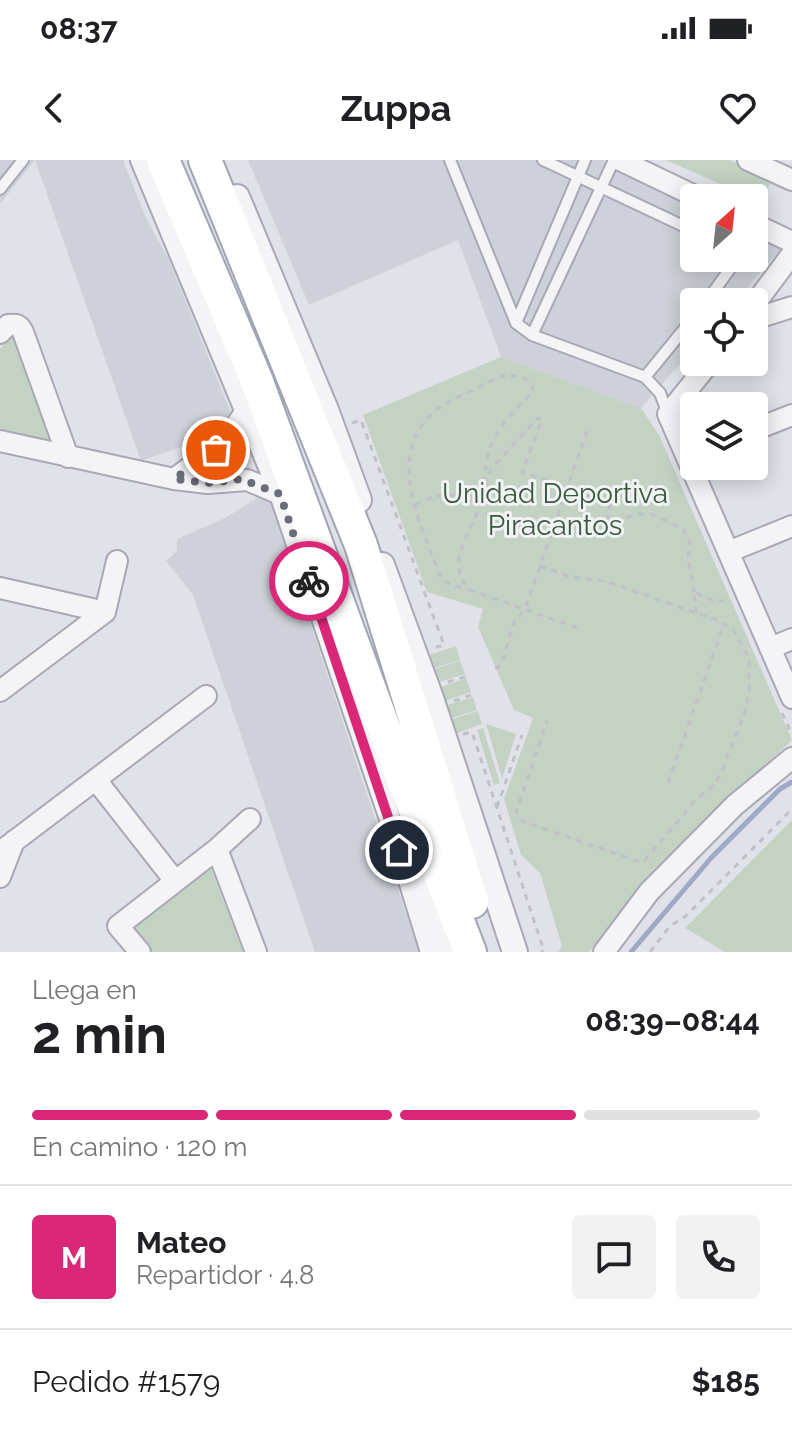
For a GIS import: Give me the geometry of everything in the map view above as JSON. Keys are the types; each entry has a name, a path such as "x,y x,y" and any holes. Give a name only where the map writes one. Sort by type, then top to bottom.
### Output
{"main road":[{"path":"163,160 256,379 470,952"},
{"path":"205,160 361,545 473,907 482,952"}],"street":[{"path":"141,160 280,494 392,825 431,952"},
{"path":"221,160 326,410 431,698 515,952"},
{"path":"617,160 680,189"},
{"path":"748,160 792,180"},
{"path":"768,231 792,242"},
{"path":"767,288 792,254"},
{"path":"768,315 792,307"},
{"path":"0,333 8,325 20,326 68,457"},
{"path":"680,437 668,414 699,376"},
{"path":"174,479 227,440 245,412"},
{"path":"768,424 792,415"},
{"path":"0,441 174,479 208,483 241,479 280,494"},
{"path":"700,480 792,698"},
{"path":"728,552 792,526"},
{"path":"0,691 105,612 117,561"},
{"path":"0,588 105,612"},
{"path":"770,648 792,639"},
{"path":"0,877 7,846 206,696"},
{"path":"604,952 649,892 735,805 792,758"},
{"path":"401,774 448,952"},
{"path":"96,780 175,881"},
{"path":"140,952 118,926 217,849 250,819"},
{"path":"217,849 256,952"}],"lane":[{"path":"0,189 23,160"},
{"path":"450,160 516,323 532,335 645,377 660,393 668,414"},
{"path":"543,160 680,224"},
{"path":"516,323 585,160"},
{"path":"532,335 617,160"},
{"path":"645,377 680,334"}],"path":[{"path":"480,502 484,468 493,440 512,410 534,391 530,381 518,375 503,375 437,409 424,422 413,442 407,465 410,490 441,578 451,585 580,629"},
{"path":"473,591 463,583 458,568 459,556 490,470 538,418 542,420 522,472 610,504 607,519 619,520 637,514 654,515 683,529 690,542 688,556 697,613"},
{"path":"495,668 501,666 514,622 525,609 587,431"},
{"path":"415,505 427,497 445,493 480,502"},
{"path":"540,566 571,577 605,581 724,624 733,629 749,658 749,690 745,711 715,784 694,802 640,862 518,817 520,801 547,721"},
{"path":"694,592 717,602 730,599"},
{"path":"668,783 724,624"},
{"path":"447,682 467,676"},
{"path":"443,705 474,694"},
{"path":"497,807 522,735"},
{"path":"650,952 670,926 686,916 792,809"}],"shaded area":[{"path":"0,160 35,160 0,204"},
{"path":"35,160 123,160 146,218 169,260 233,418 227,431 141,461"},
{"path":"248,160 604,160 680,198 680,272 761,272 746,288 680,288 680,364 641,408 501,357 458,240 309,305"},
{"path":"768,241 782,248 768,264"},
{"path":"267,492 419,952 315,952 193,595 166,561 177,551 177,539 225,518"}],"green space":[{"path":"666,160 730,160 772,180 768,188 768,184 720,184"},
{"path":"13,332 52,441 0,430 0,349"},
{"name":"Unidad Deportiva Piracantos","path":"501,357 641,408 659,435 792,740 651,872 589,952 558,952 562,946 540,873 521,855 504,799 533,718 514,710 478,627 483,609 427,592 363,415"},
{"path":"456,646 460,660 435,668 430,655"},
{"path":"460,661 465,674 439,682 435,669"},
{"path":"466,678 471,692 446,701 441,687"},
{"path":"473,697 477,710 452,718 448,705"},
{"path":"478,711 482,724 457,733 453,719"},
{"path":"486,724 516,734 502,779 502,778"},
{"path":"483,728 500,783 494,785 477,730"},
{"path":"792,820 792,952 725,952 685,928"},
{"path":"210,866 243,952 151,952 131,925"}],"waterway":[{"path":"631,952 711,858 780,789 792,782"}],"way so far":[{"path":"216,450 174,479 208,483 241,479 280,494 309,581"}],"route":[{"path":"309,581 399,850"}]}
